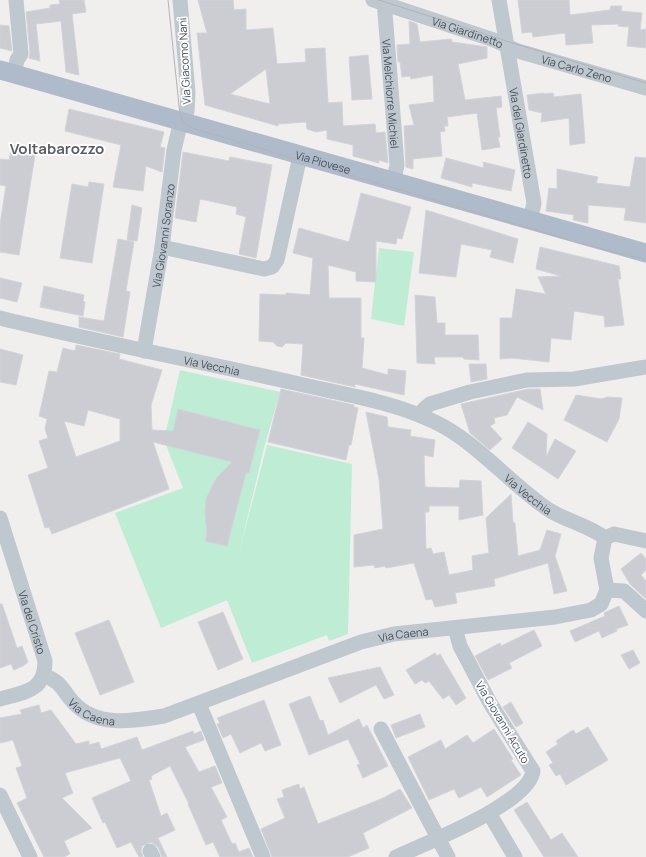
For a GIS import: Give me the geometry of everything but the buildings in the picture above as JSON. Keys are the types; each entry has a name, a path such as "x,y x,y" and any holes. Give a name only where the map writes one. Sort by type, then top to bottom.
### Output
{"main road":[{"name":"Via Piovese","path":"7,72 393,183 646,253"}],"street":[{"path":"7,72 21,54 16,0"},
{"name":"Via Giacomo Nani","path":"180,0 188,93 187,111 183,122"},
{"name":"Via Giardinetto","path":"380,1 507,46 499,0"},
{"name":"Via Melchiorre Michiel","path":"380,1 397,165 393,183"},
{"name":"Via Carlo Zeno","path":"507,46 518,51 646,88"},
{"name":"Via del Giardinetto","path":"507,46 534,203 530,221"},
{"name":"Via Giovanni Soranzo","path":"144,350 162,247 174,150 183,122"},
{"path":"162,247 264,269 272,267 277,260 300,156"},
{"name":"Via Vecchia","path":"0,318 365,399 422,416 446,428 467,443 512,481 549,509 574,523 597,532 604,538"},
{"path":"422,416 424,409 430,404 470,392 527,380 574,379 644,368"},
{"name":"Via del Cristo","path":"0,518 46,661 44,676"},
{"path":"646,541 614,534 604,538 601,558 607,590 624,591 646,611"},
{"name":"Via Caena","path":"44,676 56,680 81,711 91,717 102,720 140,720 164,716 199,704 361,642 394,634 555,617 590,610 601,604 607,590"},
{"name":"Via Giovanni Acuto","path":"396,857 489,813 520,793 530,782 533,771 483,690 460,646 455,628"},
{"path":"0,699 33,689 39,684 44,676"},
{"path":"199,704 263,857"},
{"path":"381,729 448,857"},
{"path":"0,795 30,857"},
{"path":"489,813 515,857"}],"green space":[{"path":"379,248 414,252 404,326 371,319"},
{"path":"180,370 280,392 264,448 239,553 267,445 352,464 348,634 329,641 327,635 252,663 227,600 161,628 115,513 183,488 164,440"}],"tram line":[{"path":"168,0 180,115 183,122 189,127 579,243 646,260"},
{"path":"379,0 519,45 646,83"}],"district":[{"name":"Voltabarozzo","path":"57,148"}]}
